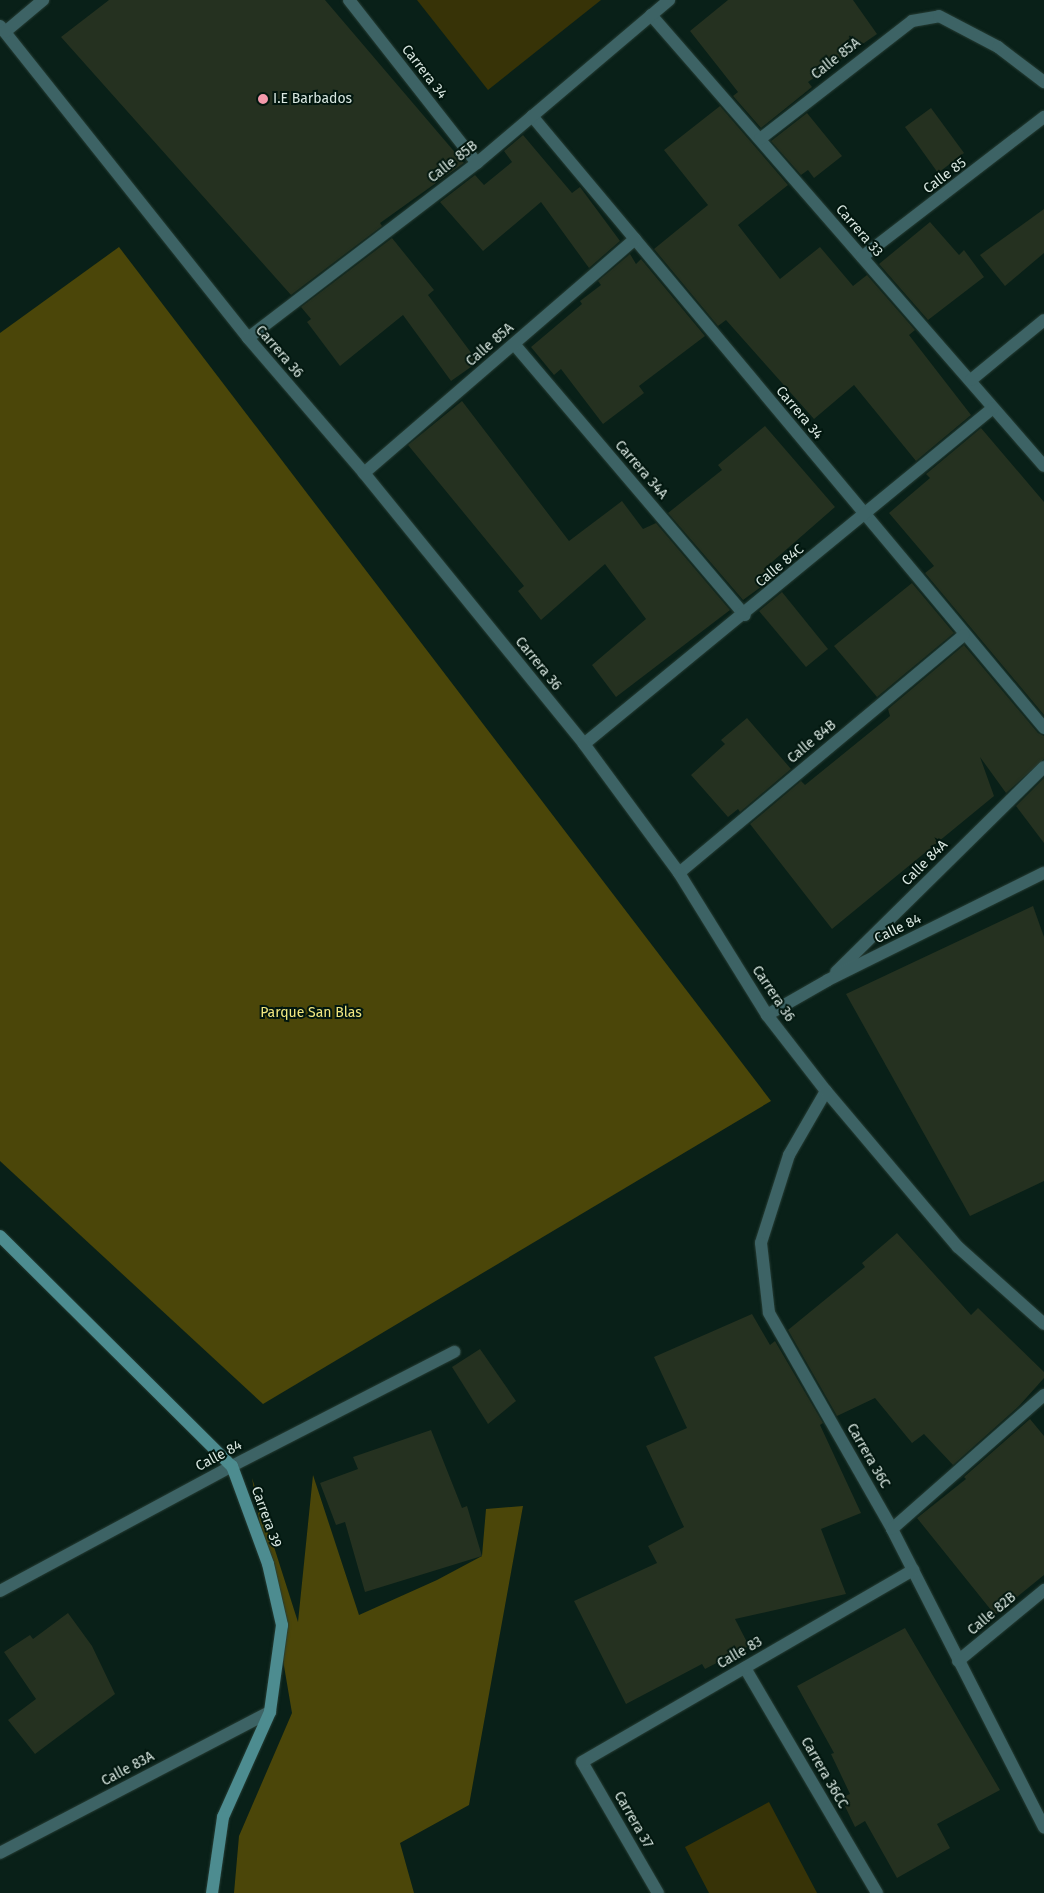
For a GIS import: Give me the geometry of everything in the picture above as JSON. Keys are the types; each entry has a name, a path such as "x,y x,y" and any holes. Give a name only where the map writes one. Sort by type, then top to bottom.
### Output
{"main road":[{"name":"Carrera 39","path":"0,1236 232,1466 268,1564 282,1625 270,1712 223,1817 212,1893"}],"street":[{"path":"2,29 43,0"},
{"name":"Carrera 34","path":"349,0 476,163"},
{"name":"Calle 85B","path":"248,338 476,163 668,0"},
{"name":"Carrera 33","path":"651,15 1044,466"},
{"name":"Calle 85A","path":"760,139 912,21 939,16 998,48 1044,82"},
{"name":"Carrera 36","path":"2,29 248,338 364,473 584,744 679,873 767,1015 826,1091 958,1247 1044,1324"},
{"name":"Carrera 34","path":"532,116 864,516 1044,728"},
{"name":"Calle 85","path":"862,257 1044,117"},
{"name":"Calle 85A","path":"364,473 635,239"},
{"path":"971,380 1044,320"},
{"name":"Carrera 34A","path":"514,344 745,615"},
{"name":"Calle 84C","path":"584,744 745,615 993,408"},
{"name":"Calle 84B","path":"679,873 964,635"},
{"name":"Calle 84A","path":"828,980 1044,767"},
{"name":"Calle 84","path":"767,1015 828,980 1044,873"},
{"name":"Carrera 36C","path":"826,1091 789,1156 761,1242 769,1313 892,1529 1044,1827"},
{"name":"Calle 84","path":"0,1591 232,1466 454,1352"},
{"path":"892,1529 1044,1396"},
{"name":"Calle 83","path":"582,1762 913,1570"},
{"name":"Calle 82B","path":"958,1661 1044,1590"},
{"name":"Carrera 36CC","path":"745,1668 877,1893"},
{"name":"Calle 83A","path":"0,1853 270,1712"},
{"name":"Carrera 37","path":"582,1762 658,1893"}],"shaded area":[{"path":"417,0 601,0 488,90"},
{"path":"769,1802 817,1893 709,1893 685,1847"}],"green space":[{"name":"Parque San Blas","path":"119,247 771,1101 263,1404 0,1161 0,333"},
{"path":"313,1475 359,1615 437,1580 482,1556 486,1509 523,1506 469,1805 400,1843 414,1893 234,1893 239,1836 292,1713 252,1478 298,1622"}],"building":[{"name":"I.E Barbados","path":"109,0 325,0 464,163 380,223 382,226 291,295 61,37"},
{"path":"728,0 853,0 877,34 808,82 812,87 761,128 733,96 738,92 690,31"},
{"path":"720,106 788,185 738,225 780,279 820,247 853,286 867,275 915,330 909,335 971,415 916,461 854,385 814,419 726,320 718,326 654,249 708,205 664,150"},
{"path":"931,108 964,153 938,173 905,127"},
{"path":"807,113 842,156 814,178 808,170 801,175 771,141"},
{"path":"523,135 572,193 580,187 620,241 589,268 541,202 483,251 440,202 475,175 484,185 512,162 504,151"},
{"path":"1044,209 1044,253 1005,286 980,255"},
{"path":"930,222 959,255 964,250 984,277 928,320 879,264"},
{"path":"392,238 434,290 428,295 478,362 451,381 403,315 340,366 307,322 311,319 301,307"},
{"path":"630,254 636,264 641,259 705,336 639,386 644,393 603,424 561,369 554,375 531,347 582,304 580,301 601,285 598,281"},
{"path":"462,401 569,541 622,501 643,529 656,523 730,610 616,697 592,665 646,619 605,564 541,620 518,591 524,586 408,445"},
{"path":"765,426 835,507 764,569 772,579 743,600 668,513 722,470 718,465"},
{"path":"981,428 1044,502 1044,715 925,573 934,566 889,513 930,478 926,474"},
{"path":"912,583 954,633 877,697 834,646"},
{"path":"782,592 828,649 806,667 759,611"},
{"path":"964,645 1038,733 1044,736 1044,759 1006,793 980,757 994,796 832,929 750,824 801,781 805,785 890,716 888,709"},
{"path":"747,718 791,769 740,812 738,809 728,817 691,775 725,744 721,740"},
{"path":"1044,778 1044,843 1016,806"},
{"path":"1033,906 1044,937 1044,1181 970,1216 846,994"},
{"path":"897,1233 971,1315 978,1308 1044,1372 1044,1378 1019,1406 953,1465 924,1434 912,1443 875,1398 837,1416 788,1330 865,1267 862,1263"},
{"path":"752,1314 770,1345 775,1341 823,1423 820,1425 861,1513 821,1529 846,1594 735,1619 749,1646 705,1669 702,1664 626,1704 574,1601 657,1563 648,1546 684,1527 646,1446 687,1428 654,1357"},
{"path":"480,1349 516,1401 488,1424 452,1367"},
{"path":"1030,1419 1044,1436 1044,1575 995,1615 917,1518 966,1479 964,1477"},
{"path":"431,1430 462,1508 467,1506 482,1556 365,1592 345,1522 336,1525 320,1483 358,1469 353,1457"},
{"path":"68,1613 92,1646 115,1694 35,1754 8,1720 36,1699 4,1652 30,1635 33,1639"},
{"path":"905,1628 1000,1790 937,1824 950,1848 897,1878 865,1821 855,1827 841,1798 850,1794 831,1754 834,1753 797,1686"}],"place":[{"name":"I.E Barbados","path":"263,99"}]}
